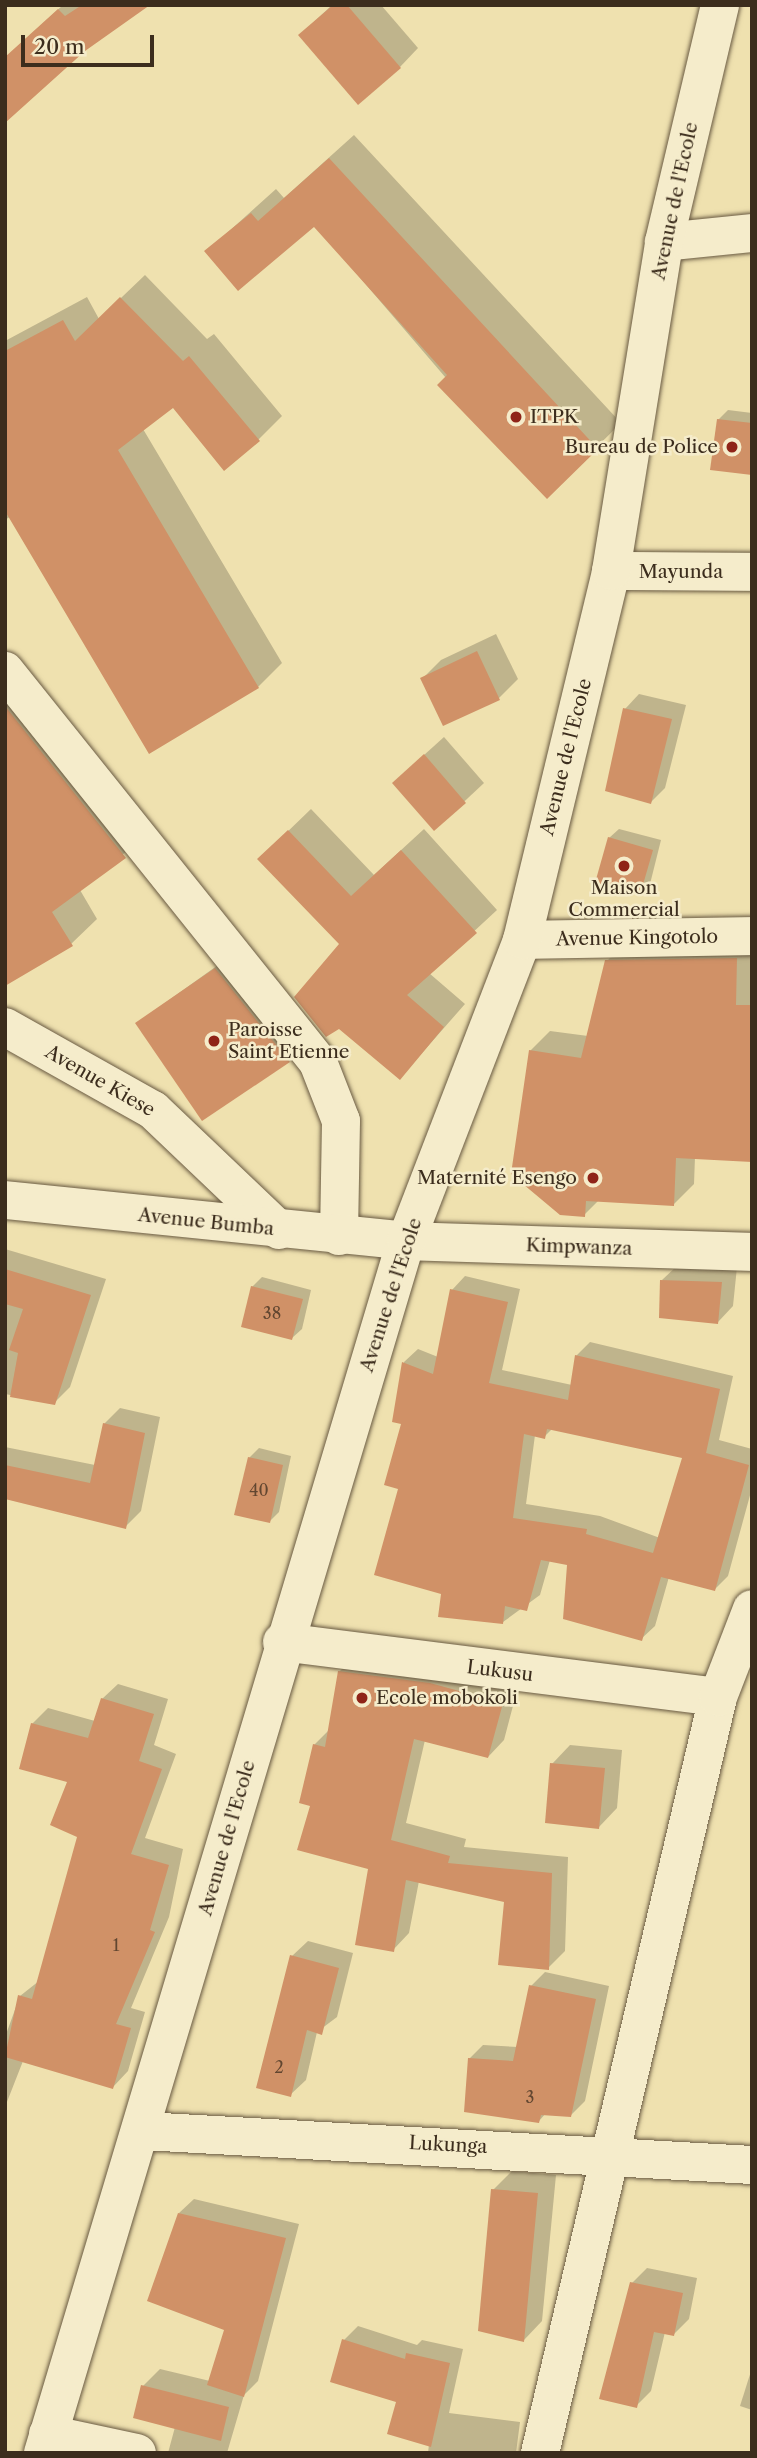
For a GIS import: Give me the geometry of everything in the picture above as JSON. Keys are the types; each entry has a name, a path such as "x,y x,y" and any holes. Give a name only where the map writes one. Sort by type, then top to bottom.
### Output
{"street":[{"name":"Avenue de l'Ecole","path":"46,2444 144,2131 282,1642 406,1241 522,940 611,571 664,242 720,5"},
{"path":"664,242 752,233"},
{"name":"Mayunda","path":"611,571 752,572"},
{"path":"5,671 318,1062 341,1121 339,1236"},
{"name":"Avenue Kingotolo","path":"522,940 752,936"},
{"name":"Avenue Kiese","path":"5,1027 153,1110 279,1230"},
{"name":"Avenue Bumba","path":"5,1200 406,1241"},
{"name":"Kimpwanza","path":"406,1241 752,1252"},
{"path":"540,2453 718,1697 752,1609"},
{"name":"Lukusu","path":"282,1642 718,1697"},
{"name":"Lukunga","path":"144,2131 609,2152 752,2165"},
{"path":"46,2444 137,2453"}],"building":[{"path":"82,5 150,5 85,51 5,123 5,57 58,9 65,16"},
{"path":"333,5 347,5 401,68 358,105 298,35"},
{"path":"329,158 598,449 547,499 437,385 447,375 314,227 238,291 204,251 251,213 258,221"},
{"path":"120,297 183,361 189,356 260,441 224,471 173,408 118,450 259,688 149,754 5,511 5,351 63,320 75,341"},
{"name":"Bureau de Police","path":"717,419 752,423 752,475 710,470"},
{"path":"477,651 500,700 443,726 420,678"},
{"path":"5,706 126,858 52,912 73,946 5,986"},
{"path":"623,708 672,719 651,804 605,791"},
{"path":"424,754 466,803 434,831 392,783"},
{"path":"288,830 351,896 401,850 477,933 407,995 444,1027 400,1080 339,1029 326,1037 294,997 339,944 257,859"},
{"name":"Maison Commercial","path":"608,837 653,850 640,895 595,883"},
{"path":"737,958 736,1005 752,1005 752,1162 676,1158 674,1206 586,1201 585,1217 560,1215 511,1174 529,1050 581,1058 605,960"},
{"name":"Paroisse Saint Etienne","path":"215,968 290,1062 202,1121 135,1023"},
{"path":"5,1269 91,1295 55,1405 10,1397 18,1353 9,1350 23,1309 5,1304"},
{"path":"660,1280 722,1282 718,1324 659,1318"},
{"path":"251,1286 303,1299 292,1340 241,1327"},
{"path":"450,1289 508,1302 489,1383 568,1400 575,1355 720,1389 706,1453 749,1465 715,1591 661,1577 642,1641 563,1619 567,1565 541,1560 527,1611 505,1606 503,1624 438,1617 441,1594 374,1575 398,1489 384,1485 401,1424 392,1422 402,1362 433,1374","holes":["547,1429 682,1458 653,1553 586,1534 587,1529 513,1518 524,1434 545,1439"]},
{"path":"103,1423 145,1433 126,1529 5,1499 5,1465 90,1483"},
{"path":"248,1457 283,1465 270,1523 234,1515"},
{"path":"338,1671 430,1683 503,1703 488,1758 414,1739 391,1840 450,1856 448,1863 552,1873 549,1970 498,1965 504,1902 406,1880 394,1952 355,1945 368,1869 297,1850 310,1806 299,1803 313,1744 325,1747"},
{"path":"101,1698 154,1714 139,1761 162,1769 131,1854 169,1865 150,1930 155,1932 116,2024 131,2028 113,2089 5,2057 18,1995 32,1999 77,1837 50,1825 67,1782 19,1769 31,1723 88,1738"},
{"path":"550,1763 605,1768 599,1829 545,1823"},
{"path":"290,1955 339,1968 322,2035 307,2030 291,2097 256,2088"},
{"path":"529,1985 596,1999 571,2117 541,2115 539,2123 464,2112 468,2058 513,2061"},
{"path":"491,2189 538,2193 524,2342 478,2331"},
{"path":"178,2213 286,2238 244,2397 207,2385 224,2330 147,2301"},
{"path":"630,2282 683,2293 674,2336 654,2332 637,2408 599,2399"},
{"path":"342,2339 405,2359 406,2353 450,2363 431,2447 387,2434 396,2402 330,2382"},
{"path":"141,2385 229,2407 221,2441 133,2418"}],"place":[{"name":"ITPK","path":"516,417"},
{"name":"Bureau de Police","path":"732,447"},
{"name":"Maison Commercial","path":"624,866"},
{"name":"Paroisse Saint Etienne","path":"214,1041"},
{"name":"Maternité Esengo","path":"593,1178"},
{"name":"Ecole mobokoli","path":"362,1698"}]}
